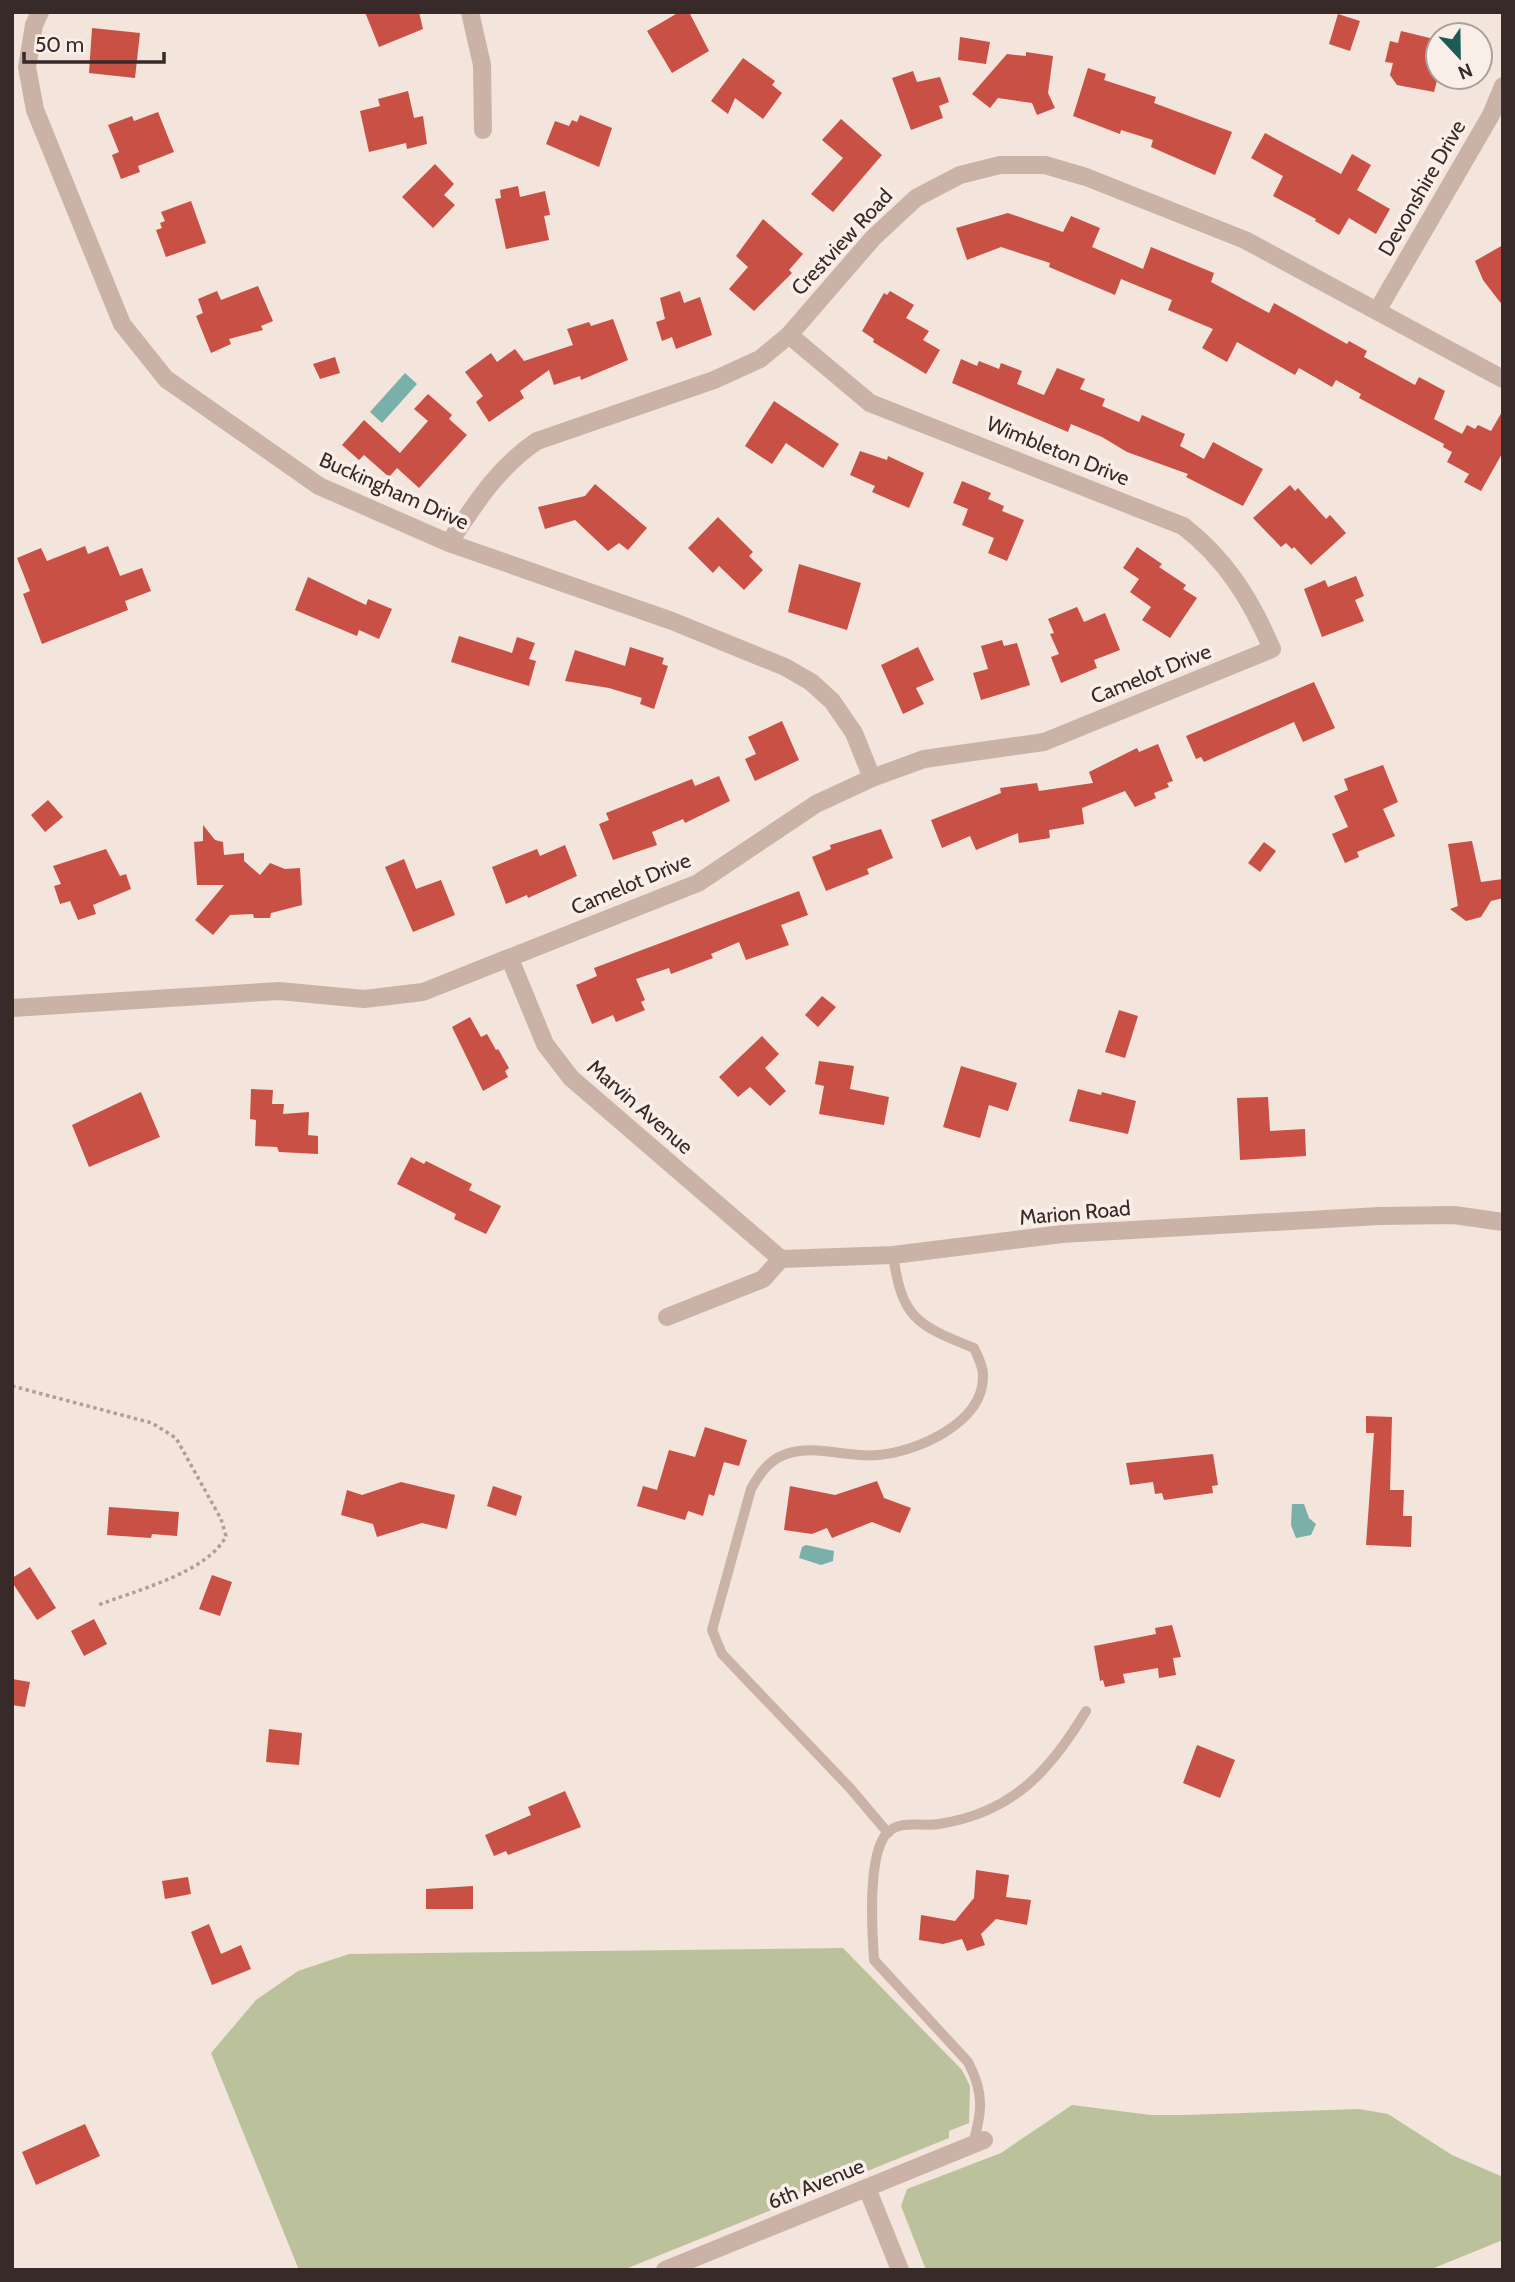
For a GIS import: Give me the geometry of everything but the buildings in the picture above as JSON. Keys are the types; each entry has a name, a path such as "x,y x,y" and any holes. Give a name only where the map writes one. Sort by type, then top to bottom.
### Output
{"street":[{"name":"Buckingham Drive","path":"40,12 34,25 27,67 35,110 122,324 142,353 166,379 319,486 449,543 672,621 785,667 811,682 832,701 854,733 872,778"},
{"path":"470,12 482,65 484,130"},
{"name":"Devonshire Drive","path":"1377,311 1491,115 1503,86"},
{"name":"Crestview Road","path":"449,543 483,492 504,467 537,442 714,380 760,359 789,335 873,238 916,198 960,175 1000,165 1045,165 1098,182 1245,240 1503,379"},
{"name":"Wimbleton Drive","path":"789,335 870,403 1183,526 1204,542 1229,570 1253,607 1272,649"},
{"name":"Camelot Drive","path":"12,1008 279,991 364,999 410,995 450,983 698,883 816,804 872,778 924,759 1044,742 1272,649"},
{"name":"Marvin Avenue","path":"510,958 545,1044 571,1078 781,1259"},
{"name":"Marion Road","path":"781,1259 894,1255 1062,1234 1379,1216 1454,1215 1503,1222"},
{"path":"667,1317 723,1297 762,1279 781,1259"},
{"name":"6th Avenue","path":"665,2270 978,2143"},
{"path":"867,2188 900,2270"}],"lane":[{"path":"888,1833 850,1788 722,1654 712,1630 751,1489 762,1470 772,1461 794,1452 877,1456 908,1449 951,1429 974,1405 984,1379 974,1348 921,1322 908,1310 899,1293 894,1255"},
{"path":"978,2143 982,2113 978,2081 968,2062 874,1960 874,1876 881,1847 888,1833 908,1823 937,1825 968,1816 1004,1802 1036,1781 1066,1744 1086,1711"}],"path":[{"path":"12,1386 152,1423 176,1438 221,1519 226,1536 219,1550 167,1580 96,1606"}],"green space":[{"path":"843,1948 962,2070 970,2086 969,2123 949,2131 949,2138 623,2270 299,2270 211,2053 256,2000 298,1971 349,1954"},
{"path":"1072,2105 1151,2115 1359,2109 1388,2114 1452,2155 1503,2177 1503,2240 1429,2270 926,2270 901,2206 907,2189 1001,2153"}],"water":[{"path":"405,373 417,384 382,423 370,412"},
{"path":"1292,1504 1304,1504 1309,1518 1316,1524 1311,1535 1296,1538 1291,1525"},
{"path":"806,1545 834,1551 833,1561 821,1565 799,1558 802,1547"}]}
